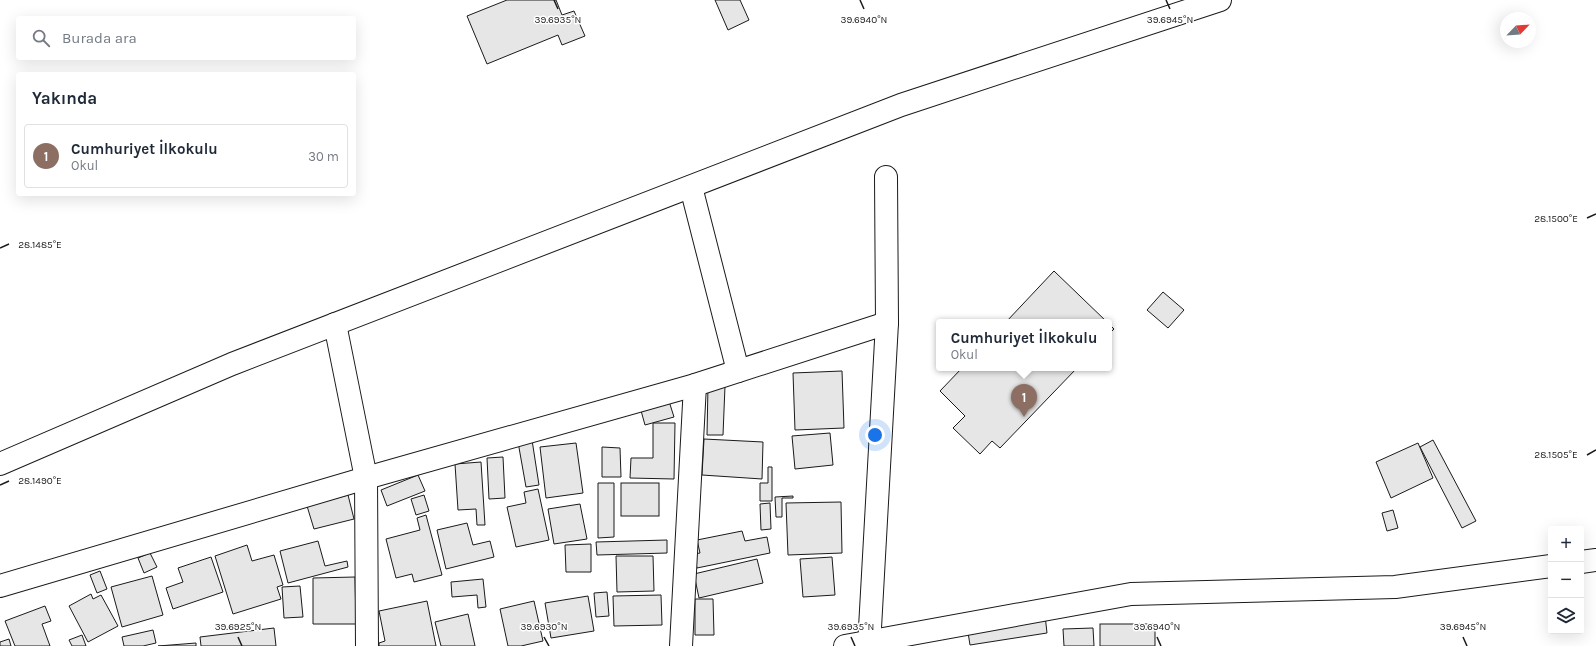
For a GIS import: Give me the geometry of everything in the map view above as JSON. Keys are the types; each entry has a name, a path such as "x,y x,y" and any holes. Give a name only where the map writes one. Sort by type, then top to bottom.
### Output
{"street":[{"path":"0,464 232,364 901,105 1220,0"},
{"path":"869,644 887,324 886,177"},
{"path":"691,187 738,371"},
{"path":"335,324 366,478 367,646"},
{"path":"0,586 366,478 695,385 887,324"},
{"path":"681,646 695,385"},
{"path":"1584,562 1596,560"},
{"path":"845,646 869,644 1131,594 1394,587 1548,566"}],"building":[{"path":"507,0 556,0 562,15 574,11 585,36 562,45 558,35 487,64 467,16"},
{"path":"715,0 740,0 749,20 728,30"},
{"path":"1054,271 1104,319 1009,319"},
{"path":"1163,292 1184,310 1168,328 1147,310"},
{"path":"842,371 844,428 795,430 793,373"},
{"path":"959,371 1074,371 1000,448 992,441 980,454 953,428 965,416 940,391"},
{"path":"708,386 725,386 723,435 707,435"},
{"path":"668,398 674,417 645,425 640,407"},
{"path":"653,423 675,423 674,479 630,478 631,458 653,458"},
{"path":"830,433 833,465 795,469 792,436"},
{"path":"704,439 763,442 762,479 702,475"},
{"path":"532,440 539,485 526,487 518,442"},
{"path":"1433,440 1476,521 1462,528 1420,447"},
{"path":"576,443 583,493 546,498 540,447"},
{"path":"1418,443 1433,478 1391,498 1376,462"},
{"path":"602,447 620,448 621,477 602,477"},
{"path":"503,457 505,498 489,499 487,458"},
{"path":"481,462 485,525 477,525 476,509 458,510 455,464"},
{"path":"768,467 772,467 772,501 760,501 760,483 768,483"},
{"path":"418,475 425,491 387,506 381,490"},
{"path":"598,483 614,483 614,537 598,538"},
{"path":"621,483 659,483 659,516 621,516"},
{"path":"538,489 549,540 516,547 507,507 526,503 524,492"},
{"path":"348,495 354,519 314,529 307,506"},
{"path":"424,495 429,511 416,515 411,499"},
{"path":"793,496 793,498 782,498 782,517 776,517 775,497"},
{"path":"841,502 842,553 788,555 786,503"},
{"path":"770,503 771,529 761,530 760,504"},
{"path":"580,504 587,539 554,544 548,509"},
{"path":"1393,510 1398,528 1387,531 1382,513"},
{"path":"426,515 442,575 414,582 412,574 396,578 386,539 420,530 417,518"},
{"path":"467,523 473,545 490,541 494,557 446,569 437,530"},
{"path":"742,531 745,541 767,537 770,553 697,568 694,554 700,553 697,540"},
{"path":"667,540 667,553 597,555 596,542"},
{"path":"318,541 325,566 347,561 348,567 288,583 280,551"},
{"path":"591,544 591,572 566,572 565,545"},
{"path":"247,545 252,561 274,555 283,585 277,587 281,599 233,614 215,556"},
{"path":"150,553 157,567 144,573 138,558"},
{"path":"616,556 653,556 654,591 617,592"},
{"path":"211,557 223,592 173,609 166,588 183,582 178,568"},
{"path":"832,557 835,595 803,597 800,559"},
{"path":"757,559 763,583 699,598 694,574"},
{"path":"100,571 107,589 97,593 90,575"},
{"path":"152,576 163,615 122,627 111,587"},
{"path":"355,577 356,624 313,624 313,578"},
{"path":"483,579 486,607 478,608 477,595 452,597 451,582"},
{"path":"300,586 303,617 284,618 282,587"},
{"path":"607,592 609,616 596,617 594,593"},
{"path":"91,594 93,599 101,595 118,626 88,642 69,606"},
{"path":"661,595 662,625 614,626 613,596"},
{"path":"588,596 594,631 551,638 545,603"},
{"path":"695,599 713,599 714,635 695,635"},
{"path":"427,601 436,646 379,646 379,643 385,641 379,611"},
{"path":"534,601 543,641 521,646 508,646 500,609"},
{"path":"45,606 51,621 42,624 50,646 15,646 5,621"},
{"path":"468,614 475,646 441,646 435,622"},
{"path":"1045,615 1047,633 970,645 967,626"},
{"path":"1100,624 1155,624 1155,646 1100,646"},
{"path":"274,628 276,646 201,646 200,637"},
{"path":"1093,628 1094,646 1064,646 1063,629"},
{"path":"153,630 156,643 143,646 124,646 122,637"},
{"path":"82,635 86,646 72,646 69,640"},
{"path":"9,639 11,646 0,646 0,642"},
{"path":"196,643 196,646 158,646"}],"place":[{"name":"Cumhuriyet İlkokulu","path":"1024,417"}]}
